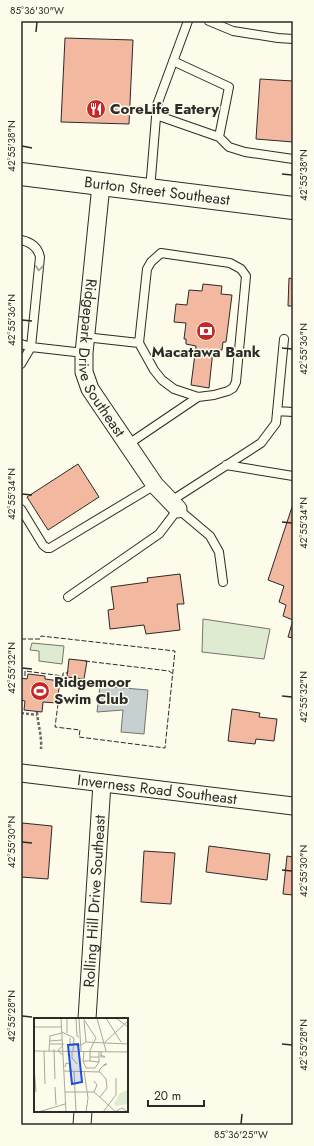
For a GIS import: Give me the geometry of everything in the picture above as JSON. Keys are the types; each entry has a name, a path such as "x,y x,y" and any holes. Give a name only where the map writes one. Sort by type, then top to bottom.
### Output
{"main road":[{"name":"Burton Street Southeast","path":"21,174 293,208"}],"street":[{"name":"Ridgepark Drive Southeast","path":"101,185 84,345 84,372 90,388 127,445 155,485 174,505"},
{"name":"Inverness Road Southeast","path":"21,773 293,806"},
{"name":"Rolling Hill Drive Southeast","path":"87,1018 102,782"},
{"path":"82,1125 83,1112"}],"lane":[{"path":"150,191 157,105 188,21"},
{"path":"209,21 234,31 293,39"},
{"path":"173,61 229,87 219,136"},
{"path":"156,115 219,136 229,147 245,152 293,159"},
{"path":"21,240 26,241 36,247 40,257 31,347 21,364"},
{"path":"161,253 230,263 241,269 246,276 236,382 233,388 214,395 198,396 174,389 162,380 154,370 139,343 147,269 151,262 161,253"},
{"path":"68,597 159,534 174,505 261,442 276,423 284,339"},
{"path":"21,344 31,347 139,343"},
{"path":"127,445 198,396"},
{"path":"277,411 293,412"},
{"path":"226,466 293,476"},
{"path":"21,509 43,545 50,548 155,485"},
{"path":"174,505 210,536 219,552 223,582"}],"path":[{"path":"21,713 37,714 39,729 42,737 41,749"}],"green space":[{"path":"203,619 270,629 264,659 202,652"},
{"path":"32,643 64,646 62,664 39,661 39,651 30,650"}],"shaded area":[{"path":"100,686 148,690 144,734 121,732 123,710 97,712"}],"building":[{"path":"65,38 133,40 129,124 61,122"},
{"path":"260,79 293,81 293,142 256,139"},
{"path":"289,278 293,279 293,306 288,306"},
{"name":"Macatawa Bank","path":"203,284 222,286 221,294 232,295 226,342 223,342 222,350 213,350 209,388 191,385 196,346 186,344 186,339 184,339 186,323 174,322 176,304 187,305 189,290 202,291"},
{"path":"78,464 99,497 48,530 27,497"},
{"path":"293,504 293,620 283,616 286,605 279,602 284,586 268,580"},
{"path":"180,574 184,604 177,604 180,630 146,634 144,625 110,629 108,610 114,609 111,587 148,582 147,578"},
{"path":"293,620 293,638 288,637"},
{"path":"69,659 87,661 84,679 67,677"},
{"name":"Ridgemoor Swim Club","path":"28,674 45,676 45,679 60,681 57,703 43,702 42,712 24,710 25,701 21,700 21,678 27,679"},
{"path":"232,709 260,713 259,717 277,719 274,741 256,739 255,744 228,741"},
{"path":"22,823 52,826 48,879 21,877"},
{"path":"209,846 270,854 267,880 206,872"},
{"path":"144,851 175,853 171,904 141,902"},
{"path":"287,856 293,857 293,895 283,894"}],"fence":[{"path":"21,639 40,639 41,636 175,651 165,748 79,737 80,730 55,727 58,704"},
{"path":"85,661 169,671 173,674"},
{"path":"25,676 25,671 63,676 63,673 67,673 68,671"}],"place":[{"name":"CoreLife Eatery","path":"96,109"},
{"name":"Macatawa Bank","path":"206,331"},
{"name":"Ridgemoor Swim Club","path":"40,691"}]}
